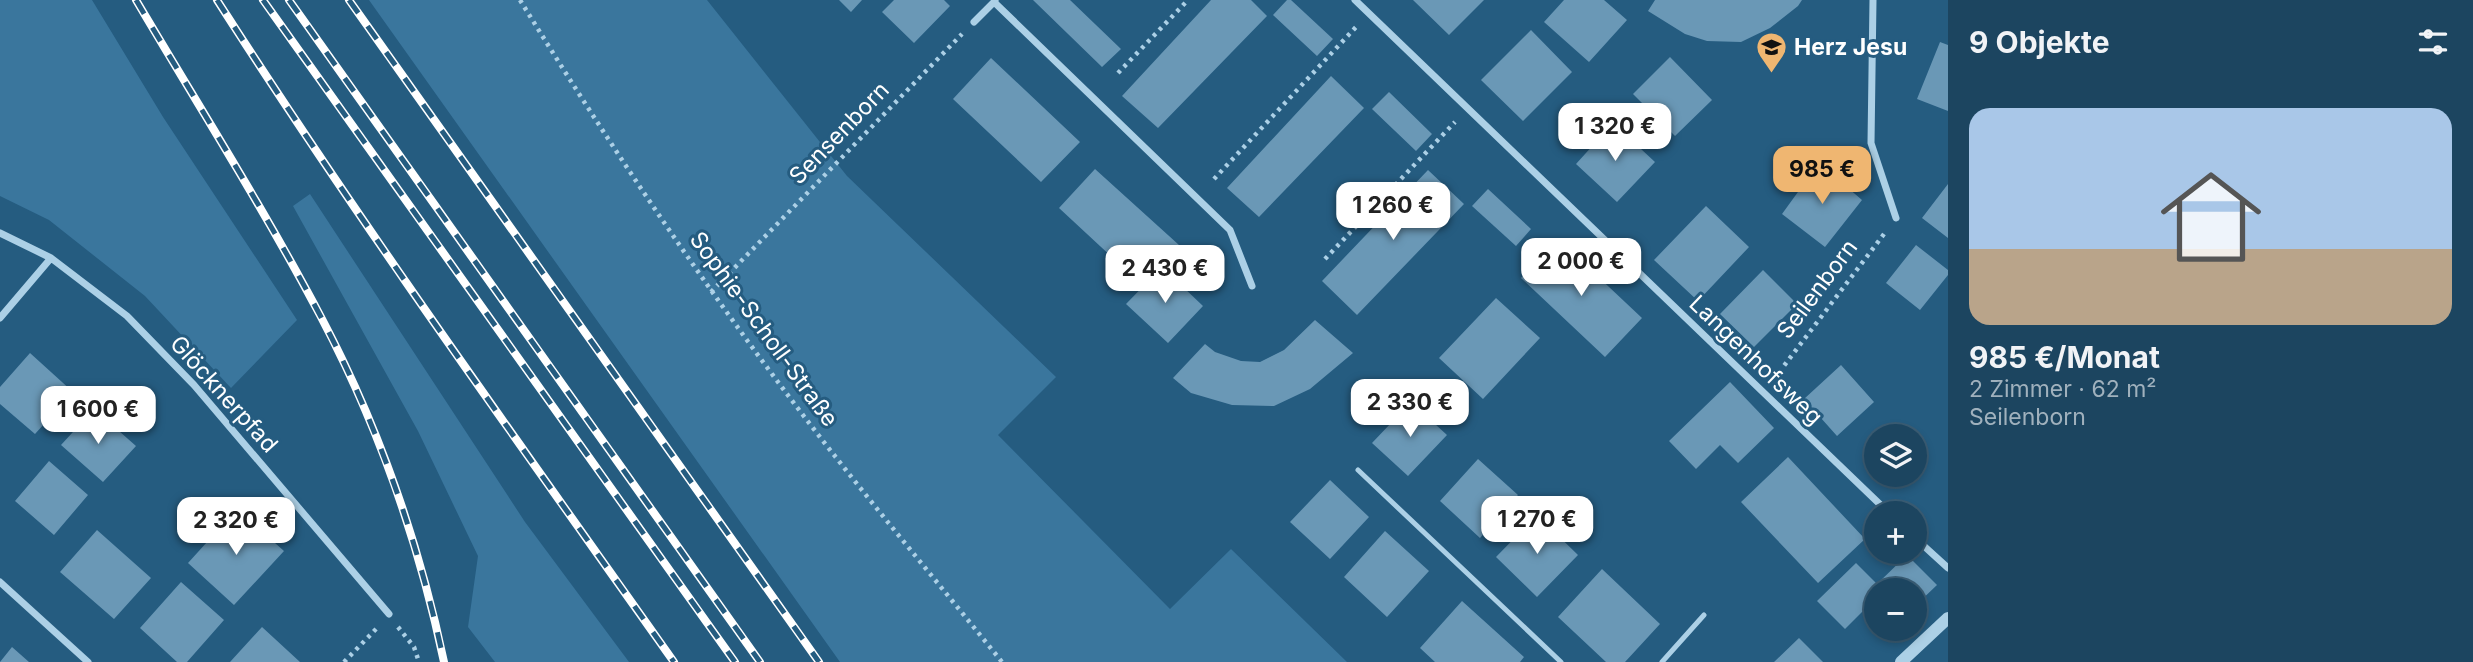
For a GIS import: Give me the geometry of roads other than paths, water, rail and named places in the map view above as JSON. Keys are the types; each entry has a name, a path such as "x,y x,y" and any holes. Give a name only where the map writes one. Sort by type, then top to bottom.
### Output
{"street":[{"name":"Langenhofsweg","path":"1354,0 1876,501"},
{"path":"1873,0 1871,143 1896,218"},
{"path":"974,22 995,1 1230,230 1252,286"},
{"name":"Glöcknerpfad","path":"0,233 51,258 127,316 194,385 390,614"},
{"path":"0,318 51,258"},
{"path":"1927,549 1948,568"},
{"path":"0,582 88,662"},
{"path":"1901,662 1948,618"}],"lane":[{"path":"1358,470 1561,662"},
{"path":"1662,662 1704,615"}],"railway":[{"path":"136,0 277,237 342,358 378,442 409,529 444,662"},
{"path":"217,0 384,251 674,662"},
{"path":"263,0 735,662"},
{"path":"289,0 760,662"},
{"path":"349,0 819,662"}],"place":[{"name":"Herz Jesu","path":"1771,74"}]}
